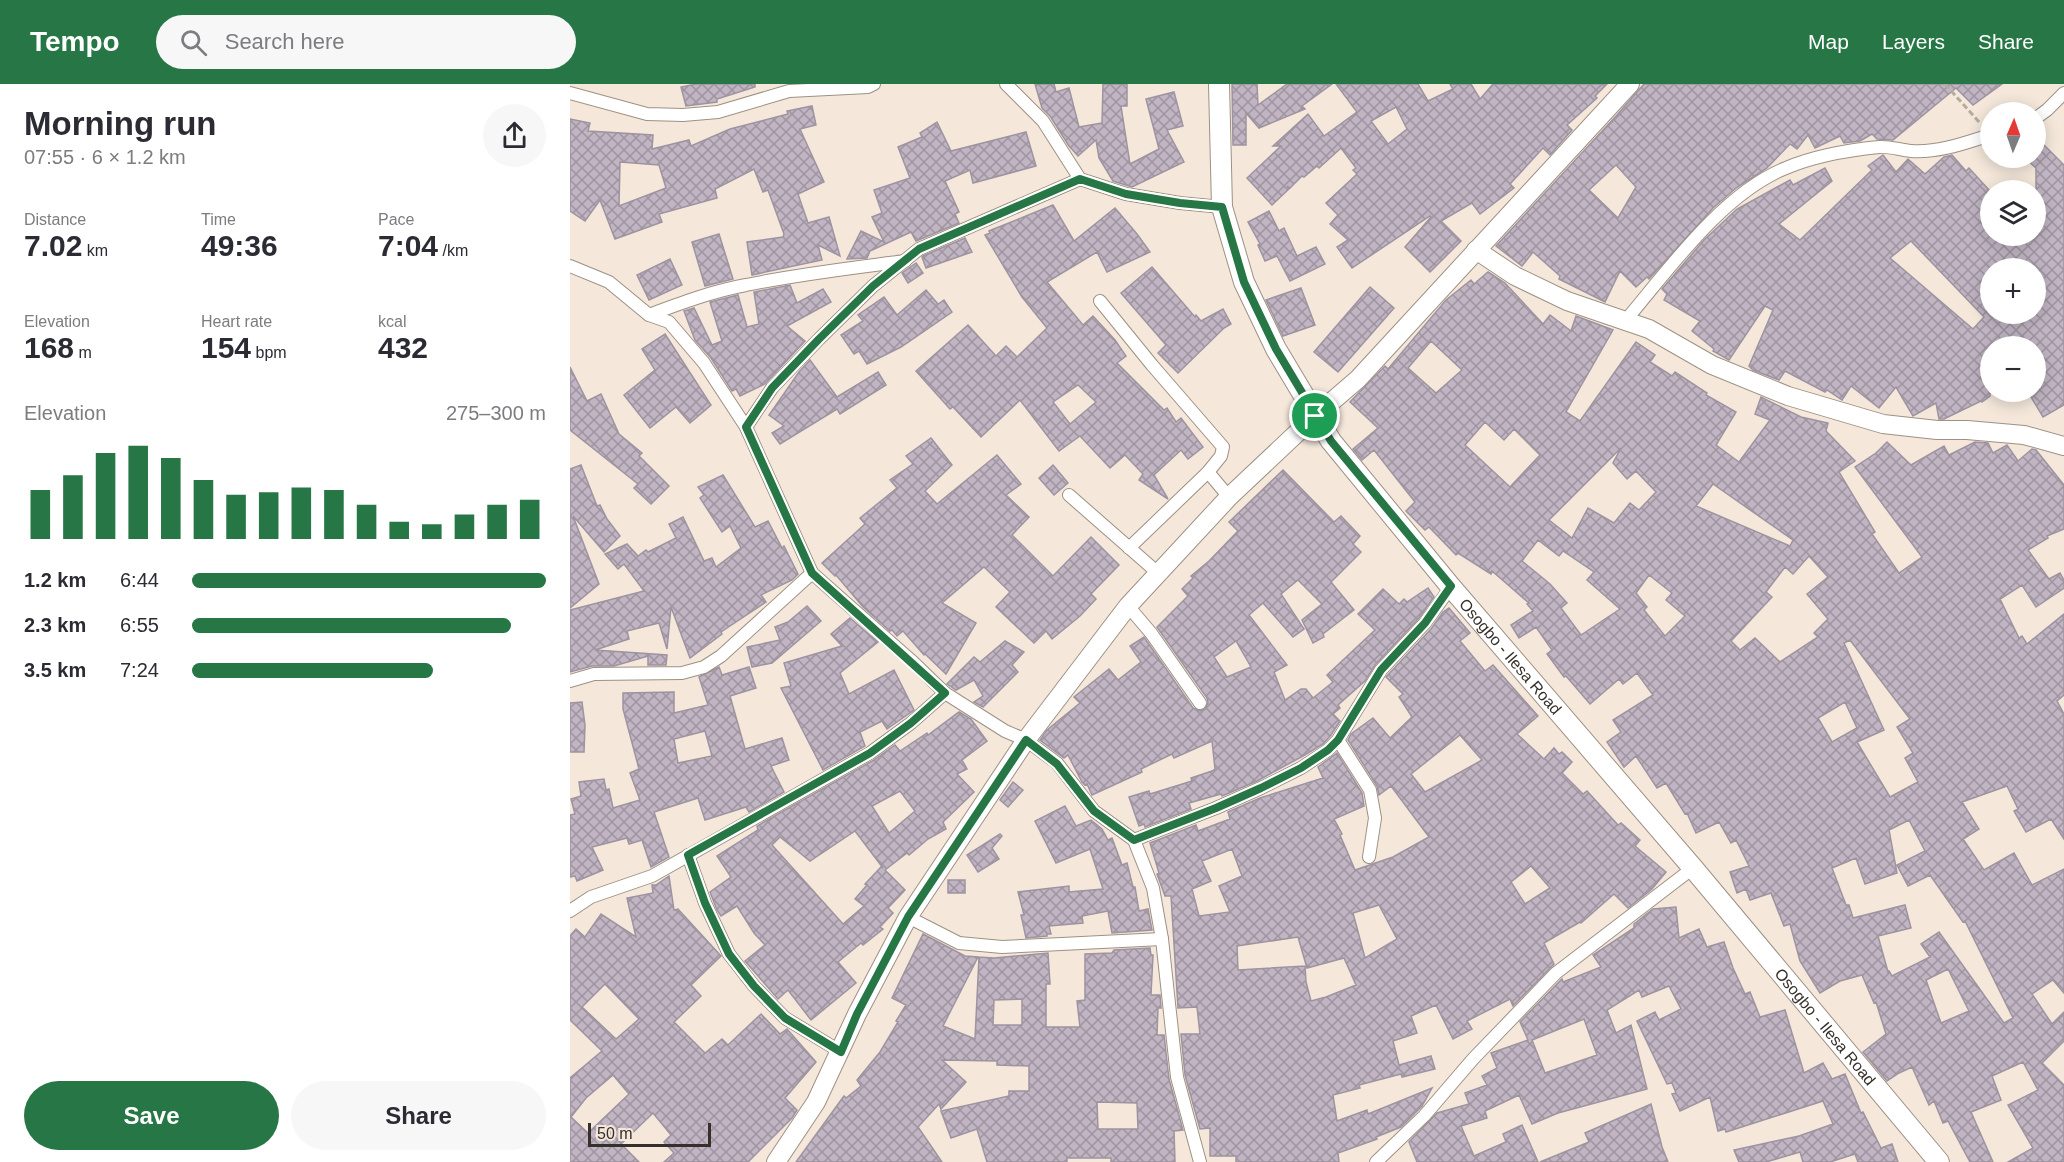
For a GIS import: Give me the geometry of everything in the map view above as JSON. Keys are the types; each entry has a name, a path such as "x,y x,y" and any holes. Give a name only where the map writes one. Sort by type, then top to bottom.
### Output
{"main road":[{"name":"Osogbo - Ilesa Road","path":"1219,84 1222,207 1244,282 1276,349 1331,441 1939,1162"},
{"path":"776,1162 816,1102 857,1014 908,917 1026,740 1128,606 1229,497 1358,379 1630,84"},
{"path":"1476,250 1526,281 1568,301 1649,329 1712,365 1788,396 1883,424 2024,435 2062,450"}],"street":[{"path":"1006,84 1043,121 1080,179 1126,194 1222,207"},
{"path":"570,93 647,114 683,115 718,112 789,91 869,85"},
{"path":"2046,111 2064,93"},
{"path":"1626,320 1692,243 1739,195 1786,167 1882,146 1912,151 1954,147 1980,138"},
{"path":"746,427 772,388 873,286 919,249 1080,179"},
{"path":"649,315 692,299 744,285 809,273 905,261"},
{"path":"570,266 609,282 649,315 669,322 704,363 746,427 812,573 945,693 1005,731 1026,740 1057,764 1094,811 1134,840 1153,888 1162,939 1177,1077 1200,1162"},
{"path":"1100,301 1222,447 1221,456 1208,472 1129,548"},
{"path":"1208,472 1229,497"},
{"path":"1069,495 1158,573"},
{"path":"570,681 594,674 682,673 704,667 721,656 812,573"},
{"path":"1134,840 1216,808 1291,773 1328,750 1338,740 1381,670 1425,623 1451,586"},
{"path":"1128,606 1151,633 1200,703"},
{"path":"570,911 591,897 652,876 870,753 911,723 945,693"},
{"path":"1338,740 1370,790 1375,818 1369,857"},
{"path":"688,855 705,903 729,954 747,978 785,1018 841,1052"},
{"path":"1377,1162 1424,1116 1473,1059 1556,973 1693,868"},
{"path":"908,917 959,943 1002,947 1162,939"}],"path":[{"path":"1945,84 1980,124"}],"building":[{"path":"696,84 755,84 755,87 717,99 717,102 686,106 681,87"},
{"path":"1035,84 1054,84 1056,92 1069,88 1079,127 1102,123 1103,84 1127,84 1127,106 1121,106 1130,164 1159,149 1146,99 1174,92 1183,126 1167,130 1184,162 1132,187 1113,181 1099,158 1096,140 1078,156 1042,108"},
{"path":"1232,84 1257,84 1258,105 1287,84 1332,84 1302,106 1305,109 1259,128 1246,113 1246,145 1233,145"},
{"path":"1336,84 1418,84 1428,101 1453,89 1450,84 1471,84 1480,99 1493,84 1607,84 1595,96 1597,98 1567,125 1572,130 1550,155 1543,148 1510,184 1514,188 1480,214 1472,203 1441,221 1461,241 1430,272 1405,247 1430,216 1352,268 1337,247 1348,240 1330,224 1338,215 1326,203 1357,174 1353,170 1356,168 1341,148 1319,168 1317,166 1304,177 1302,176 1290,188 1287,186 1289,189 1272,205 1247,178 1281,146 1273,146 1308,114 1324,136 1357,112","holes":["1396,107 1407,129 1388,144 1371,121"]},
{"path":"1644,84 2002,84 1973,105 1956,88 1893,140 1877,139 1872,134 1860,141 1844,143 1840,136 1815,148 1808,135 1797,149 1790,144 1767,168 1736,188 1713,208 1649,279 1647,277 1636,287 1620,271 1605,302 1559,279 1560,276 1533,252 1522,266 1496,246","holes":["1616,165 1636,187 1618,218 1589,190"]},
{"path":"812,106 816,125 800,129 824,182 798,194 808,223 829,217 840,256 818,245 822,260 752,275 747,242 783,237 784,234 768,190 763,192 754,169 715,189 717,198 659,214 662,222 615,239 600,200 585,221 570,211 570,119 590,123 588,131 653,135 652,149 689,140 691,146 730,129 788,114 787,111","holes":["620,162 659,165 666,188 619,206"]},
{"path":"937,122 951,151 1026,132 1036,166 973,183 970,170 945,181 959,212 955,214 959,223 916,241 911,232 870,251 867,258 847,259 861,231 884,242 872,217 882,213 874,190 910,178 898,147 922,137 920,133"},
{"path":"2046,147 2064,165 2064,405 2043,417 2034,402 2046,402 2046,336 1980,336 1980,401 1944,419 1939,419 1936,403 1913,416 1896,387 1879,408 1851,386 1842,400 1827,390 1825,392 1785,371 1779,380 1753,370 1749,366 1773,310 1765,306 1729,360 1713,351 1714,349 1692,331 1700,321 1664,300 1667,294 1662,289 1704,240 1737,209 1790,180 1793,185 1825,168 1832,181 1779,224 1800,240 1872,170 1868,166 1883,155 1896,172 1908,159 1925,174 1944,157 1952,155 1966,171 1969,168 1980,180 1980,246 2046,246 2046,180 2036,180 2036,168 2046,168"},
{"path":"1053,205 1074,241 1115,208 1150,252 1107,272 1097,252 1047,282 1083,325 1093,316 1126,356 1117,363 1164,410 1167,408 1176,422 1181,418 1203,447 1188,459 1181,450 1154,475 1168,499 1139,480 1143,474 1125,455 1110,468 1080,436 1059,451 1020,400 981,437 953,407 950,409 916,371 968,325 996,356 1006,346 1017,357 1047,328 1022,297 985,235 990,233 989,231","holes":["1078,385 1096,402 1070,424 1053,402"]},
{"path":"1269,211 1279,231 1284,228 1297,256 1316,247 1325,264 1290,281 1277,256 1265,261 1258,245 1260,244 1248,222"},
{"path":"719,234 733,279 705,286 692,242"},
{"path":"965,238 972,252 926,268 923,256"},
{"path":"670,259 682,285 649,300 637,275"},
{"path":"916,263 923,273 908,283 902,273"},
{"path":"1152,267 1195,317 1196,315 1201,321 1223,309 1231,324 1224,328 1178,373 1158,353 1166,345 1121,293"},
{"path":"1488,272 1505,283 1543,324 1550,315 1571,331 1576,316 1613,330 1566,412 1580,421 1636,342 1655,355 1650,362 1672,376 1675,372 1707,393 1706,395 1736,412 1716,445 1739,462 1770,420 1755,414 1761,397 1801,417 1828,423 1826,431 1855,461 1839,472 1875,532 1872,534 1899,573 1922,557 1855,467 1876,453 1887,442 1911,465 1944,446 1949,455 1975,442 1988,443 1993,453 2007,445 2018,461 2032,449 2036,450 2064,485 2064,529 2047,536 2048,538 2028,550 2049,579 2060,573 2064,580 2064,588 2036,607 2022,585 2000,599 2019,638 2022,636 2027,644 2064,614 2064,695 2057,701 2064,714 2064,839 2051,819 2026,832 2014,811 2018,809 2007,786 1962,802 1979,829 1963,839 1984,870 2014,853 2032,885 2064,869 2064,993 2053,980 2032,994 2052,1024 2064,1012 2064,1041 2042,1063 2064,1085 2064,1162 2008,1162 2033,1148 2008,1105 2038,1090 2023,1062 1992,1076 2001,1100 1971,1112 1993,1162 1970,1162 1948,1121 1943,1123 1934,1101 1929,1105 1912,1067 1887,1081 1863,1052 1886,1034 1876,1002 1874,1003 1862,975 1840,981 1820,993 1800,961 1790,924 1784,926 1771,893 1750,900 1746,889 1737,893 1730,872 1749,866 1736,840 1731,843 1719,822 1696,833 1687,813 1685,814 1666,783 1657,788 1636,756 1624,767 1607,742 1621,732 1613,720 1653,695 1637,673 1623,684 1619,679 1590,704 1566,676 1564,677 1547,654 1552,650 1536,627 1519,638 1511,625 1533,611 1527,604 1529,603 1492,571 1491,574 1458,553 1456,555 1429,527 1425,530 1406,511 1415,502 1374,450 1362,460 1353,449 1378,428 1350,402 1385,366 1388,369 1446,300 1471,280 1474,284","holes":["1431,341 1462,370 1436,393 1408,368","1485,422 1504,440 1514,429 1540,455 1510,487 1465,445","1621,448 1613,463 1627,479 1636,471 1656,492 1639,510 1630,503 1614,523 1588,508 1572,538 1549,520","1713,484 1793,540 1790,546 1696,506","1538,540 1559,556 1563,551 1594,572 1587,580 1620,609 1581,635 1561,608 1567,603 1550,584 1522,561","1809,556 1828,577 1807,594 1828,619 1814,633 1818,637 1780,662 1755,638 1740,650 1731,641 1772,597 1766,592 1785,567 1793,574","1649,575 1672,593 1666,600 1685,616 1665,636 1644,610 1647,607 1636,593","1850,640 1910,719 1897,727 1913,753 1905,758 1918,782 1890,797 1857,742 1884,730 1844,643","1845,702 1857,728 1832,742 1818,718","1909,820 1925,851 1897,865 1908,886 1930,875 1963,922 1965,921 2013,1018 2004,1023 1939,932 1921,944 1930,957 1892,976 1888,972 1878,936 1911,928 1905,905 1853,918 1832,868 1856,858 1865,884 1897,873 1889,830","1948,969 1969,1011 1941,1023 1926,980"]},
{"path":"790,285 797,303 823,289 831,302 787,326 805,341 765,384 740,396 736,389 732,391 711,358 695,340 684,311 694,308 712,345 722,341 710,302 738,295 747,327 759,324 754,292"},
{"path":"1370,287 1394,308 1338,372 1314,352"},
{"path":"1301,288 1315,325 1283,336 1266,300"},
{"path":"926,290 938,304 944,300 952,312 901,347 867,364 859,351 854,354 841,335 863,321 858,315 884,297 897,315"},
{"path":"665,334 711,405 690,423 676,407 650,428 624,395 655,370 642,349"},
{"path":"810,360 837,397 878,372 886,385 840,414 837,409 780,444 772,433 784,426 769,415"},
{"path":"570,367 587,401 601,394 619,434 642,453 639,456 669,486 651,504 634,488 638,484 570,430"},
{"path":"931,438 952,465 925,491 937,504 997,455 1021,484 1006,495 1029,517 1012,535 1053,576 1091,537 1119,565 1091,594 1096,599 1080,616 1052,639 1046,631 1034,643 996,607 1010,592 984,567 942,603 976,623 946,674 924,655 903,631 897,636 863,607 836,575 822,563 865,524 860,518 897,488 890,480 913,464 906,456"},
{"path":"581,465 597,506 600,505 620,536 604,552 573,516 599,584 570,608 570,469"},
{"path":"1053,465 1068,483 1054,495 1039,478"},
{"path":"1283,470 1334,522 1341,516 1360,536 1353,544 1361,552 1331,582 1354,610 1323,634 1324,637 1313,643 1302,620 1322,604 1298,580 1281,594 1304,629 1293,637 1263,603 1249,615 1287,665 1274,672 1285,700 1301,689 1306,689 1313,698 1333,682 1327,675 1375,630 1358,614 1383,589 1399,604 1404,599 1407,602 1428,588 1434,597 1419,618 1375,665 1365,681 1338,705 1340,708 1333,714 1340,721 1323,744 1257,781 1222,796 1221,794 1189,803 1191,809 1145,827 1144,824 1139,826 1129,797 1149,791 1150,794 1192,781 1191,778 1215,769 1212,741 1174,758 1172,754 1141,769 1142,772 1092,795 1087,784 1082,782 1068,755 1064,758 1040,740 1047,730 1080,703 1074,697 1109,669 1118,680 1141,662 1130,646 1144,637 1193,708 1200,711 1205,709 1208,703 1207,698 1157,627 1188,596 1182,589 1193,578 1191,576 1238,531 1229,522","holes":["1236,641 1251,667 1227,677 1214,657"]},
{"path":"723,475 755,527 768,521 798,574 792,580 761,595 766,602 721,632 722,634 690,658 671,607 667,649 659,623 627,631 629,639 595,650 667,655 666,665 648,665 648,656 614,666 592,666 570,672 570,610 644,591 624,564 618,569 605,554 627,544 638,556 646,550 648,552 676,538 669,524 683,517 704,561 712,558 716,567 741,548 730,526 722,532 700,498 704,495 698,487"},
{"path":"807,606 821,621 772,663 752,667 747,647 780,640 775,627 788,622"},
{"path":"1449,608 1470,633 1460,641 1485,671 1493,665 1538,716 1517,734 1544,759 1554,748 1559,754 1562,752 1572,762 1562,773 1583,794 1587,791 1618,825 1621,823 1640,840 1635,846 1666,872 1652,889 1628,908 1614,894 1581,923 1544,943 1554,964 1513,1006 1510,999 1467,1021 1472,1029 1453,1039 1436,1005 1411,1016 1417,1033 1393,1041 1399,1065 1431,1056 1435,1069 1402,1077 1401,1074 1359,1085 1360,1088 1333,1095 1337,1121 1367,1110 1368,1114 1432,1088 1422,1106 1401,1127 1376,1137 1377,1139 1338,1153 1339,1162 1236,1162 1236,1156 1210,1156 1210,1128 1200,1129 1185,1075 1181,1034 1200,1034 1197,1007 1178,1008 1171,896 1165,896 1150,843 1196,825 1198,831 1230,819 1228,812 1260,798 1323,778 1318,767 1337,753 1362,793 1364,806 1334,819 1355,870 1393,857 1429,837 1391,786 1379,795 1377,786 1348,740 1351,734 1373,718 1390,738 1412,717 1399,697 1403,694 1386,677 1431,629 1443,612","holes":["1460,735 1482,760 1425,792 1411,774","1232,849 1242,876 1219,886 1230,912 1199,916 1192,889 1211,881 1202,861","1531,866 1550,888 1525,904 1511,882","1379,905 1397,939 1365,958 1353,913","1298,937 1307,968 1344,958 1356,985 1311,1001 1305,966 1238,970 1237,946"]},
{"path":"850,618 878,642 840,673 849,694 894,670 914,710 887,729 882,721 860,732 865,746 823,770 781,688 791,686 784,663 842,646 831,634"},
{"path":"1005,641 1024,652 1012,665 1018,672 983,707 974,702 983,696 974,680 956,690 947,684 974,657 980,662"},
{"path":"719,667 722,675 749,667 756,688 730,696 745,749 782,738 789,760 771,766 784,792 749,812 746,807 705,820 698,798 654,812 669,857 651,867 642,840 629,844 627,838 592,847 603,870 577,881 575,876 570,877 570,815 575,814 571,799 581,796 579,782 604,779 606,790 609,789 613,808 640,800 630,773 639,769 623,709 623,693 674,692 674,713 708,705 699,677","holes":["705,731 712,756 678,763 674,739"]},
{"path":"582,702 585,725 584,752 570,752 570,703"},
{"path":"959,712 971,719 987,741 962,760 967,769 957,774 974,792 943,822 946,829 928,839 909,855 907,853 885,870 905,890 888,908 893,913 880,927 883,929 838,962 856,983 811,1020 788,990 778,999 745,961 765,945 754,933 737,906 721,916 717,910 710,892 731,877 717,856 758,830 757,826 874,760 895,745 900,751 927,733 928,735","holes":["900,791 915,811 889,833 872,806","855,831 883,868 881,867 865,884 867,885 855,899 864,906 843,924 772,845 780,837 810,861"]},
{"path":"1013,782 1023,790 1008,807 1000,800"},
{"path":"1065,806 1076,826 1091,820 1102,829 1108,840 1112,838 1122,865 1127,863 1133,887 1135,887 1139,911 1148,909 1152,930 1112,933 1108,911 1082,916 1083,923 1049,926 1051,934 1047,936 1026,938 1021,915 1024,915 1018,892 1069,886 1069,892 1103,889 1090,849 1056,863 1035,821"},
{"path":"1000,834 1002,836 992,848 999,859 978,872 967,855"},
{"path":"669,876 674,910 678,909 721,956 691,985 701,996 674,1022 705,1053 722,1039 728,1045 761,1014 780,1034 787,1029 816,1062 785,1098 797,1110 792,1118 748,1162 664,1162 674,1153 664,1142 671,1135 653,1113 621,1144 639,1162 570,1162 570,1078 602,1051 570,1020 570,936 576,929 585,937 601,914 636,937 627,898 653,893 652,885 656,885","holes":["605,984 639,1019 616,1039 582,1007","613,1075 629,1094 588,1133 571,1117 586,1098"]},
{"path":"948,880 965,880 965,893 948,893"},
{"path":"1676,907 1679,938 1699,929 1707,947 1724,942 1745,994 1750,992 1760,1017 1785,1010 1804,1073 1823,1063 1832,1079 1845,1074 1861,1113 1863,1112 1881,1148 1892,1144 1898,1162 1858,1162 1855,1154 1830,1162 1803,1162 1800,1152 1766,1162 1739,1162 1734,1150 1799,1136 1833,1124 1823,1101 1726,1132 1725,1129 1718,1131 1710,1097 1680,1111 1672,1094 1676,1093 1672,1083 1667,1084 1637,1021 1655,1012 1659,1020 1681,1009 1669,986 1642,997 1639,990 1607,1010 1616,1033 1631,1025 1647,1089 1558,1113 1532,1124 1519,1095 1485,1111 1487,1118 1461,1126 1474,1156 1506,1142 1503,1134 1522,1125 1538,1162 1417,1162 1409,1142 1437,1113 1469,1104 1465,1093 1487,1085 1482,1076 1497,1068 1491,1053 1528,1040 1520,1022 1562,979 1563,982 1601,967 1593,955 1634,928 1634,924 1653,909","holes":["1584,1019 1597,1055 1545,1073 1532,1040"]},
{"path":"923,934 965,956 978,957 943,1026 975,1039 979,957 994,958 1048,953 1050,984 1046,984 1046,1027 1080,1027 1077,1001 1085,1000 1085,954 1150,948 1151,955 1153,955 1151,995 1160,995 1161,1008 1158,1008 1157,1035 1164,1035 1169,1079 1183,1130 1174,1131 1175,1162 1111,1162 1111,1158 1067,1158 1067,1162 987,1162 977,1129 951,1138 941,1111 1009,1096 1009,1091 1029,1091 1029,1066 997,1065 997,1061 942,1060 966,1082 941,1109 939,1104 918,1127 942,1162 796,1162 844,1096 846,1098 861,1086 857,1080 880,1052 906,1005 892,998","holes":["1022,999 1022,1025 993,1025 994,1000","1097,1102 1137,1103 1138,1129 1098,1129"]},
{"path":"1651,1104 1668,1162 1540,1162 1589,1142 1585,1133"}],"route":[{"path":"1080,179 1126,194 1222,207 1244,282 1276,349 1315,416 1331,441 1451,586 1425,623 1381,670 1338,740 1328,750 1301,768 1261,788 1134,840 1094,811 1057,764 1026,740 908,917 857,1014 841,1052 785,1018 754,986 729,954 705,903 688,855 870,753 911,723 945,693 812,573 746,427 772,388 873,286 919,249 1080,179"}]}
